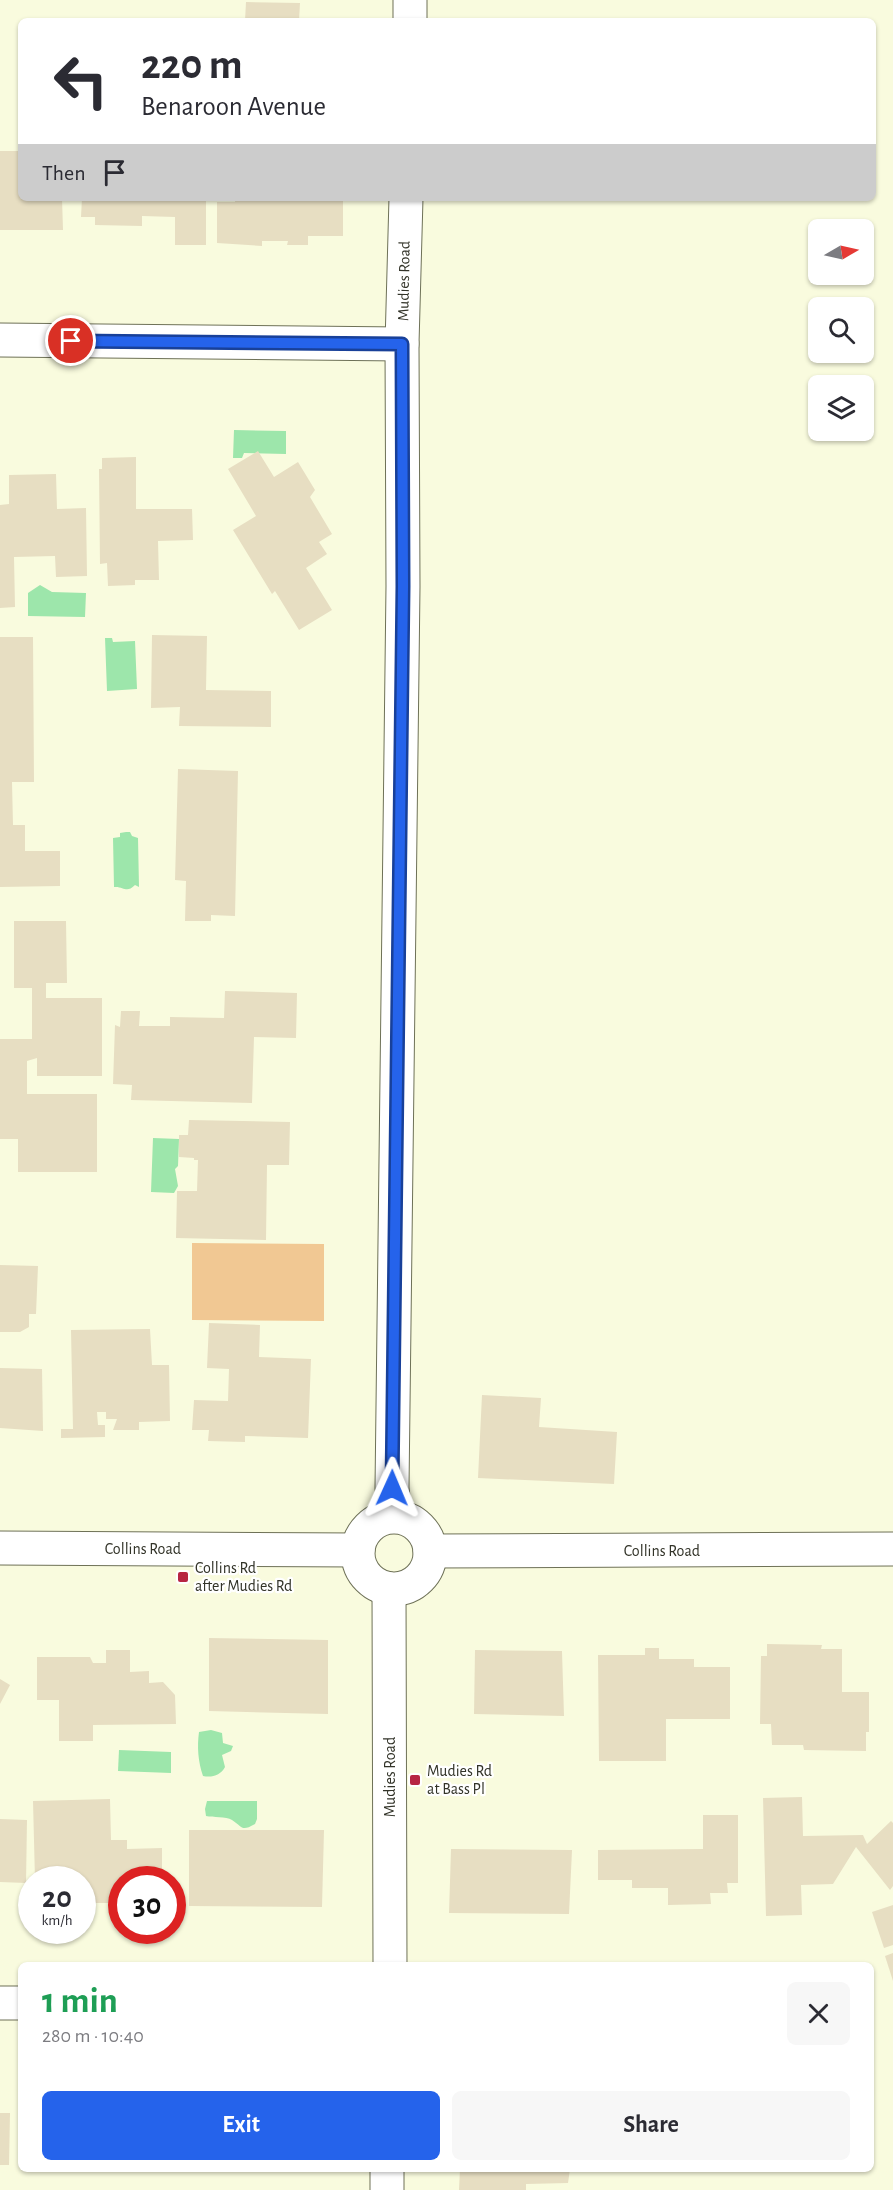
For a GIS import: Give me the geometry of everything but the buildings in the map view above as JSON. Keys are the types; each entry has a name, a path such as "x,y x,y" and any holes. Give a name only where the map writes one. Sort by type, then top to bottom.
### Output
{"street":[{"path":"410,0 410,18"},
{"name":"Mudies Road","path":"395,1516 392,1488 403,586 402,344 406,201"},
{"path":"0,340 402,344"},
{"path":"395,1516 418,1525 425,1534 430,1551 427,1568 421,1578 401,1589 389,1589 378,1586 361,1570 357,1558 358,1550 363,1533 372,1524 382,1518 395,1516"},
{"name":"Collins Road","path":"0,1548 358,1550"},
{"name":"Collins Road","path":"430,1551 893,1549"},
{"name":"Mudies Road","path":"389,1589 390,1962"},
{"path":"0,2003 18,2003"},
{"path":"387,2172 387,2190"}],"shaded area":[{"path":"234,430 286,431 286,454 244,453 242,458 233,458"},
{"path":"40,585 52,592 86,593 85,617 28,616 28,593"},
{"path":"105,638 112,638 113,642 135,641 137,689 107,691"},
{"path":"130,832 132,836 138,838 139,887 135,885 127,889 114,887 113,838 120,837 120,833"},
{"path":"153,1138 179,1139 178,1166 175,1169 178,1186 174,1193 151,1192"},
{"path":"192,1243 324,1244 324,1321 192,1320"},
{"path":"211,1730 222,1733 223,1743 233,1746 231,1751 222,1755 225,1767 223,1770 216,1775 206,1777 203,1776 200,1765 198,1738 199,1732"},
{"path":"119,1750 171,1752 171,1773 118,1771"},
{"path":"207,1801 257,1801 255,1824 244,1828 229,1819 206,1816"}],"place":[{"name":"Collins Rd after Mudies Rd","path":"183,1577"},
{"name":"Mudies Rd at Bass Pl","path":"415,1780"}],"route":[{"path":"71,341 402,344 403,586 392,1488"}]}
